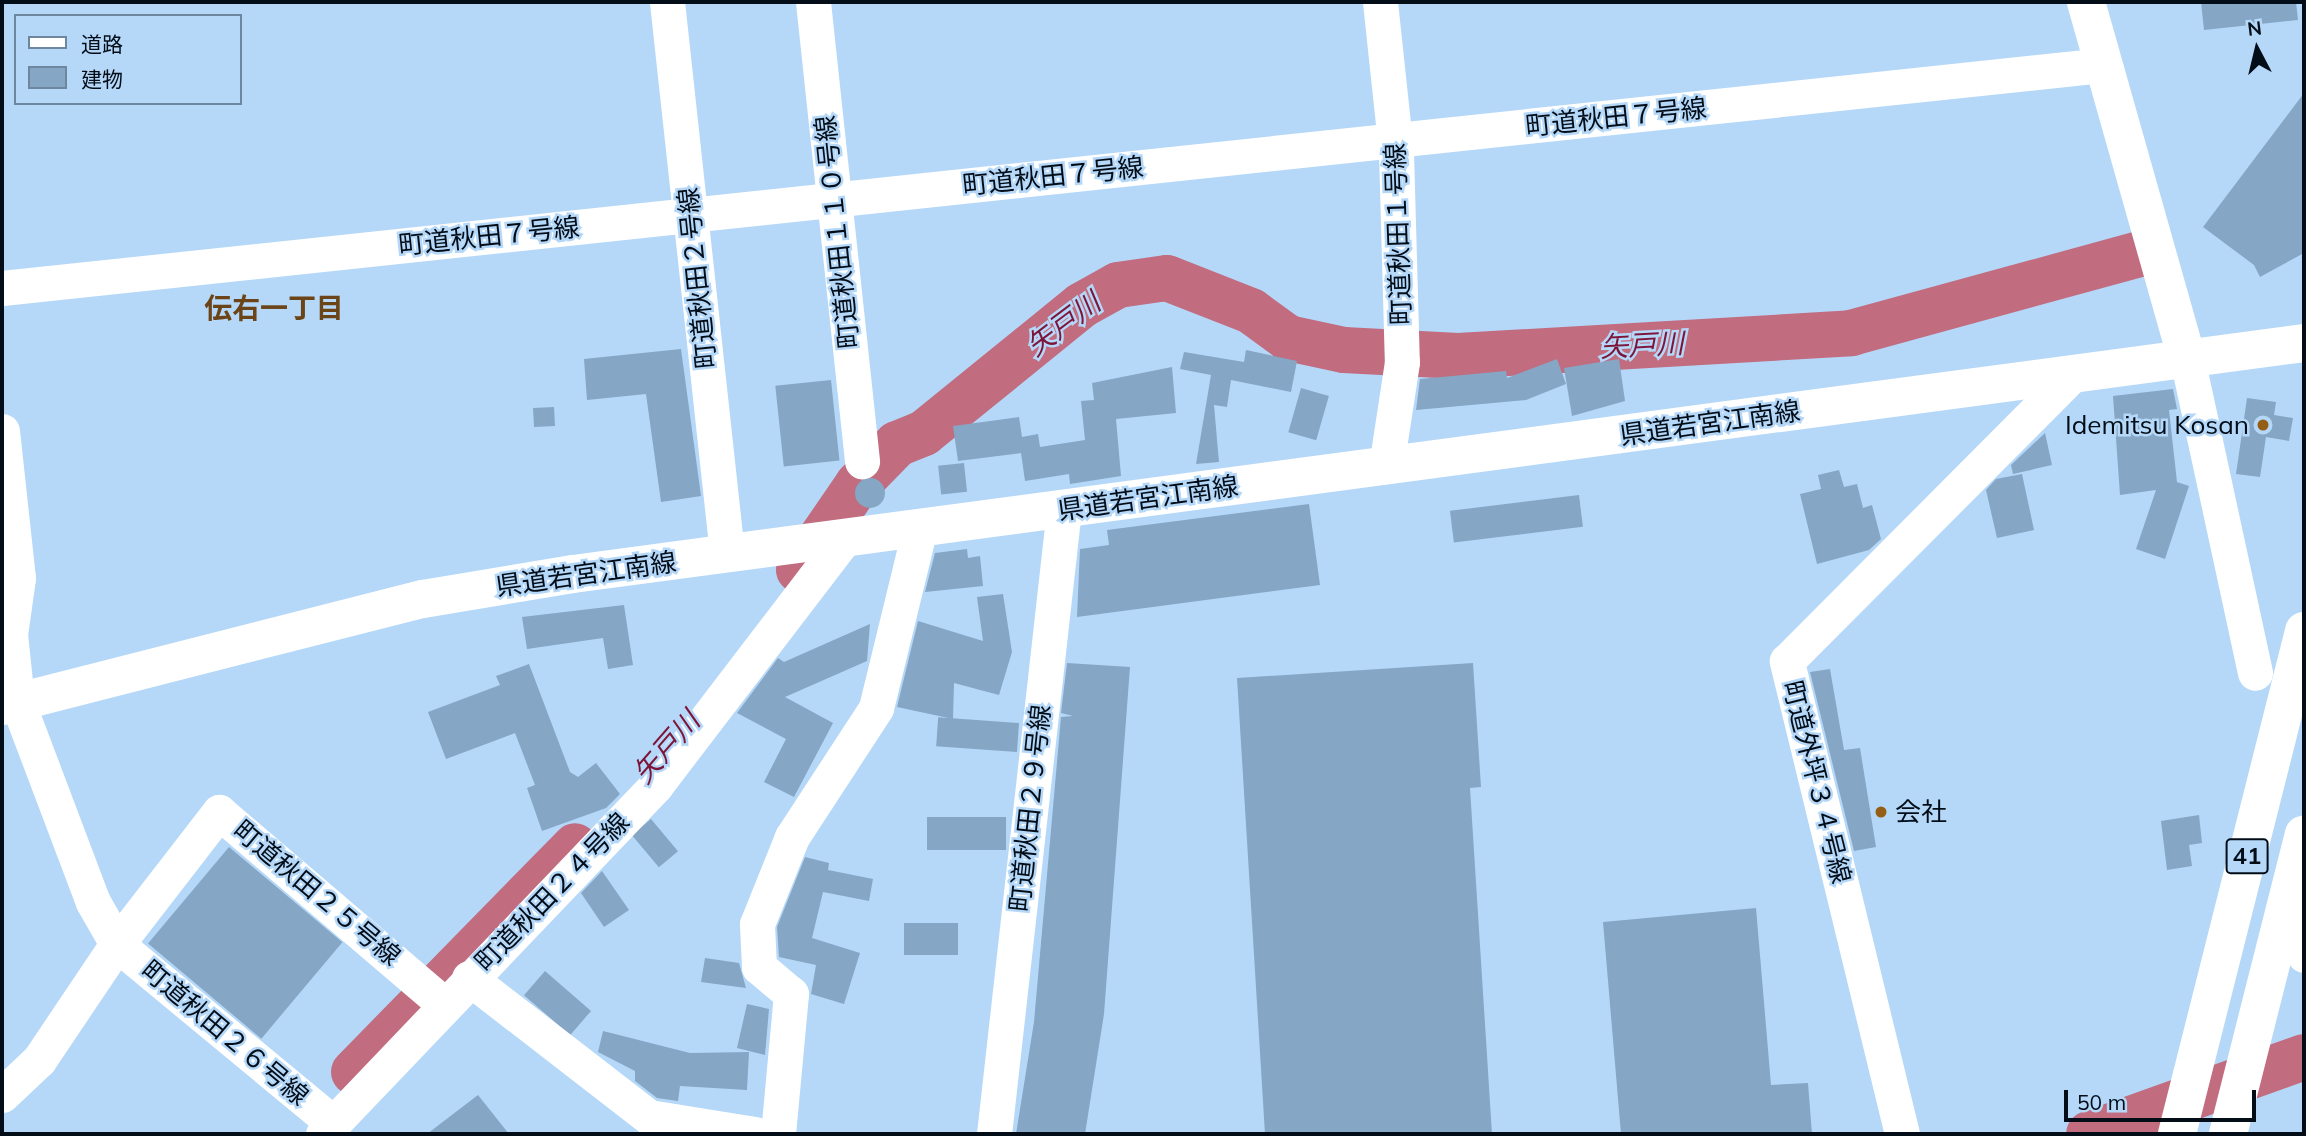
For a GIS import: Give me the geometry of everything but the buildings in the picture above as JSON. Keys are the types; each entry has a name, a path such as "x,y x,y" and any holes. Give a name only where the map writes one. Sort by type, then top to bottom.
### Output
{"main road":[{"path":"2085,2 2187,358"},
{"name":"県道若宮江南線","path":"10,704 423,599 728,553 2304,343"},
{"name":"41","path":"2183,1108 2304,631"},
{"name":"41","path":"2228,1134 2304,834"}],"street":[{"name":"町道秋田２号線","path":"667,2 728,553"},
{"name":"町道秋田１１０号線","path":"813,2 862,461"},
{"name":"町道秋田１号線","path":"1380,2 1395,140 1402,362 1386,466"},
{"name":"町道秋田７号線","path":"2,288 2104,65"},
{"path":"2187,358 2255,673"},
{"name":"町道外坪３４号線","path":"1902,1134 1787,661 2073,374"},
{"path":"2,431 18,578 10,634 10,704 93,902 117,944 38,1060 2,1095"},
{"name":"町道秋田２９号線","path":"995,1121 1064,509"},
{"path":"778,1134 790,994 759,967 757,924 792,837 876,708 920,528"},
{"name":"町道秋田２４号線","path":"328,1128 675,764 844,538"},
{"name":"町道秋田２５号線","path":"117,944 219,812 444,1004"},
{"path":"2282,922 2304,955"},
{"name":"町道秋田２６号線","path":"117,944 328,1128"},
{"path":"469,978 649,1117 755,1134"}],"waterway":[{"name":"矢戸川","path":"799,570 858,484 897,444 924,433 1082,305 1118,285 1167,278 1251,311 1288,338 1344,350 1458,356 1851,333 2144,253"},
{"name":"矢戸川","path":"354,1072 575,846"},
{"path":"2089,1134 2304,1057"}],"place":[{"name":"Idemitsu Kosan","path":"2263,425"},
{"name":"会社","path":"1881,812"}],"district":[{"name":"伝右一丁目","path":"274,308"}]}
